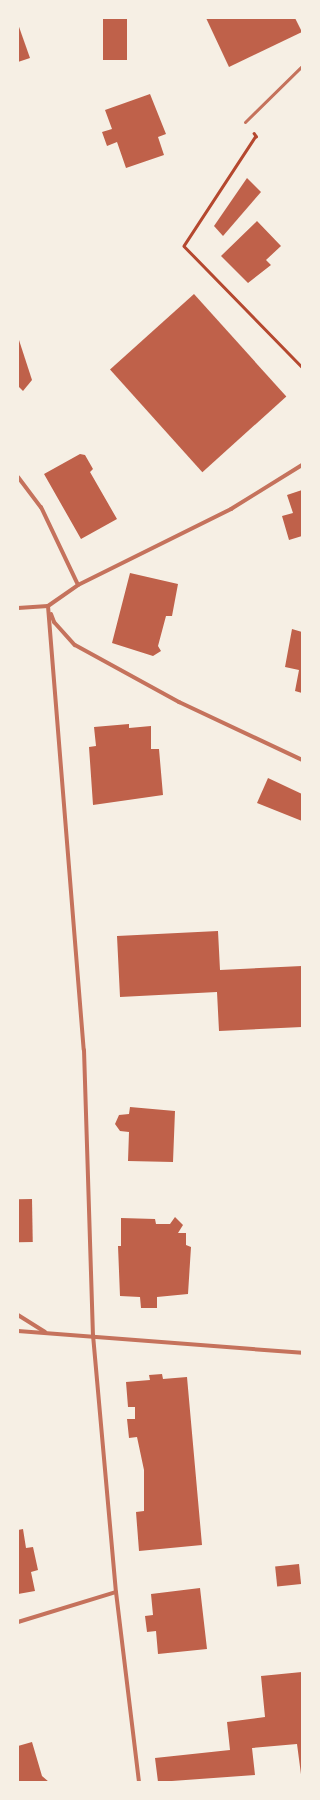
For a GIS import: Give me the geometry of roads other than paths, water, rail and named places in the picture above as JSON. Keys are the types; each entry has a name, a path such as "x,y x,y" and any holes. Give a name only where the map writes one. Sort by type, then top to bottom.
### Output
{"street":[{"path":"18,608 48,606 78,585 231,509 302,465"},
{"path":"18,478 41,507 78,585"},
{"path":"48,606 54,622 75,645 179,702 302,760"},
{"path":"48,606 84,1050 93,1335 116,1592 139,1782"},
{"path":"18,1315 46,1332"},
{"path":"18,1331 93,1335 302,1353"},
{"path":"18,1622 116,1592"}],"lane":[{"path":"245,122 302,66"}]}
